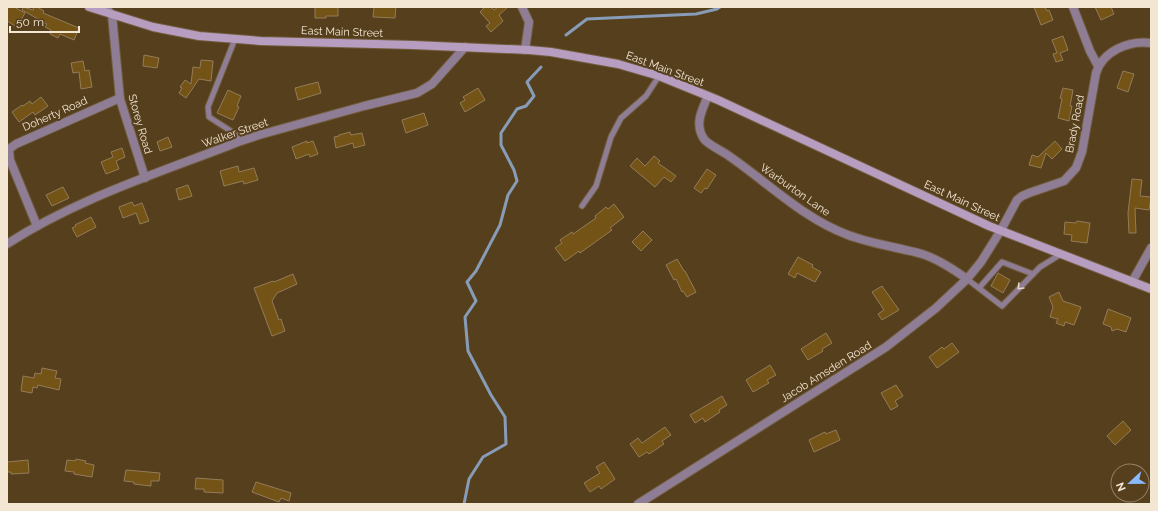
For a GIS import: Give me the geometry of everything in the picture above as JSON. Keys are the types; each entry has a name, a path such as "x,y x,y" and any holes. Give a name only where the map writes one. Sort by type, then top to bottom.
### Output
{"main road":[{"name":"East Main Street","path":"89,7 153,27 179,33 235,39 525,50 550,52 618,64 659,76 708,96 1001,230 1132,282 1151,288"}],"street":[{"path":"105,7 112,15"},
{"path":"522,7 529,22 525,50"},
{"path":"1073,7 1090,51 1098,66 1103,59 1116,50 1136,43 1151,43"},
{"name":"Storey Road","path":"112,15 120,98 145,178"},
{"name":"Walker Street","path":"7,244 36,226 74,206 238,142 258,135 417,93 432,84 465,48"},
{"name":"Brady Road","path":"1001,230 1018,200 1022,196 1064,181 1076,168 1082,152 1098,66"},
{"name":"Warburton Lane","path":"708,96 700,113 699,121 700,129 705,140 729,155 799,208 847,235 864,241 922,254 948,266 967,279"},
{"name":"Doherty Road","path":"36,226 10,160 9,149 16,144 120,98"},
{"name":"Jacob Amsden Road","path":"638,504 886,347 936,308 967,279 981,262 1001,230"},
{"path":"1132,282 1151,248"}],"lane":[{"path":"235,39 208,107 209,117 237,135 238,142"},
{"path":"582,206 596,186 611,137 621,118 646,96 659,76"},
{"path":"967,279 1002,306 1040,267 1061,254"},
{"path":"979,288 1002,262 1033,274"}],"building":[{"path":"7,7 14,7 25,13 17,27 7,21"},
{"path":"23,7 33,10 34,7 37,7 44,11 43,13 79,28 74,40 60,34 58,38 50,34 51,30 45,27 47,24 22,10"},
{"path":"315,7 338,7 338,16 315,18"},
{"path":"374,7 396,7 395,18 373,17"},
{"path":"485,7 491,7 494,10 498,7 508,7 499,15 503,21 491,32 486,26 490,23 480,12"},
{"path":"1034,7 1045,7 1047,11 1049,10 1053,20 1041,25"},
{"path":"1095,7 1111,7 1114,14 1101,20"},
{"path":"1063,36 1068,50 1060,53 1063,60 1056,62 1053,54 1057,53 1052,40"},
{"path":"144,55 159,58 157,68 143,66"},
{"path":"201,60 213,61 211,81 199,79 186,98 179,93 182,88 180,87 185,80 191,84 193,67 200,68"},
{"path":"83,61 85,71 89,70 92,87 81,89 79,72 73,73 71,63"},
{"path":"1123,71 1134,74 1128,92 1117,88"},
{"path":"318,82 321,93 298,100 295,88"},
{"path":"478,88 485,100 465,112 460,103 465,100 463,97"},
{"path":"1063,88 1073,90 1069,121 1058,118 1062,99 1060,98"},
{"path":"228,90 241,96 237,106 239,107 233,120 217,113"},
{"path":"41,97 48,106 35,115 33,112 19,122 12,112 30,101 32,104"},
{"path":"424,113 428,125 406,133 402,120"},
{"path":"350,132 351,135 362,133 365,145 354,148 353,143 336,148 334,137"},
{"path":"168,137 172,147 160,151 157,142"},
{"path":"307,141 307,143 313,141 318,154 310,157 309,154 296,159 292,147"},
{"path":"1055,141 1062,149 1052,159 1046,153 1041,168 1029,165 1032,155 1038,157"},
{"path":"122,148 125,157 116,161 119,169 106,174 101,162 113,157 111,152"},
{"path":"654,156 660,161 658,163 676,176 671,182 664,177 655,187 630,166 637,158 645,166"},
{"path":"238,166 239,172 254,168 258,180 244,184 243,181 224,186 220,171"},
{"path":"707,169 716,175 707,189 705,188 701,193 694,188"},
{"path":"1132,179 1142,180 1140,196 1151,197 1149,210 1135,208 1136,233 1129,233 1128,213"},
{"path":"188,185 192,196 179,200 176,189"},
{"path":"63,187 69,198 52,206 46,195"},
{"path":"132,202 134,206 142,203 149,221 140,224 136,213 123,218 119,207"},
{"path":"614,204 624,217 610,228 612,230 580,253 579,251 565,261 555,248 562,243 560,240 572,232 573,234 596,218 595,216 606,207 608,209"},
{"path":"91,217 96,227 77,237 72,228"},
{"path":"1077,221 1090,223 1087,243 1071,241 1072,235 1064,234 1065,222 1076,223"},
{"path":"643,231 652,240 641,251 632,242"},
{"path":"798,257 813,265 812,267 821,272 815,282 797,273 795,278 788,274"},
{"path":"677,259 696,292 687,297 683,291 682,292 676,279 674,280 666,265"},
{"path":"998,273 1010,280 1003,293 991,286"},
{"path":"293,274 297,284 277,293 272,301 285,331 272,336 254,288"},
{"path":"882,286 899,310 882,320 878,314 884,310 872,292"},
{"path":"1059,292 1063,301 1081,307 1074,325 1065,322 1064,326 1056,323 1058,319 1050,317 1053,307 1049,297"},
{"path":"1108,309 1131,318 1126,332 1117,329 1112,331 1111,327 1103,324"},
{"path":"826,333 832,343 822,349 823,351 808,360 801,349"},
{"path":"952,343 959,352 937,368 929,357 942,347 944,349"},
{"path":"770,365 776,375 767,380 769,383 753,392 746,380"},
{"path":"42,368 57,371 55,378 61,379 59,390 38,385 37,388 33,387 32,393 21,391 23,376 34,378 35,373 41,374"},
{"path":"896,385 903,396 895,401 898,406 891,410 881,393"},
{"path":"722,396 727,405 719,410 720,412 705,422 703,418 695,423 690,415"},
{"path":"1123,421 1131,430 1115,445 1107,436"},
{"path":"665,427 671,435 662,441 664,444 649,454 647,452 639,457 630,444 638,438 642,443"},
{"path":"836,430 840,440 814,452 809,440 825,432 826,434"},
{"path":"76,459 86,461 85,463 94,465 92,477 65,471 67,460 75,461"},
{"path":"28,460 29,473 11,474 11,472 7,472 7,462"},
{"path":"604,462 615,479 601,489 599,486 590,492 584,483 600,473 596,467"},
{"path":"126,470 160,473 159,481 151,481 151,486 124,481"},
{"path":"196,478 223,480 223,493 204,492 204,489 195,489"},
{"path":"256,482 291,493 289,501 281,498 279,502 252,492"}],"waterway":[{"path":"566,35 587,19 696,14 720,7"},
{"path":"464,504 469,479 483,457 506,444 505,417 491,395 468,351 465,317 476,301 467,282 476,271 500,225 508,195 517,181 514,170 501,145 501,133 517,109 526,106 534,96 527,82 541,67"}]}
